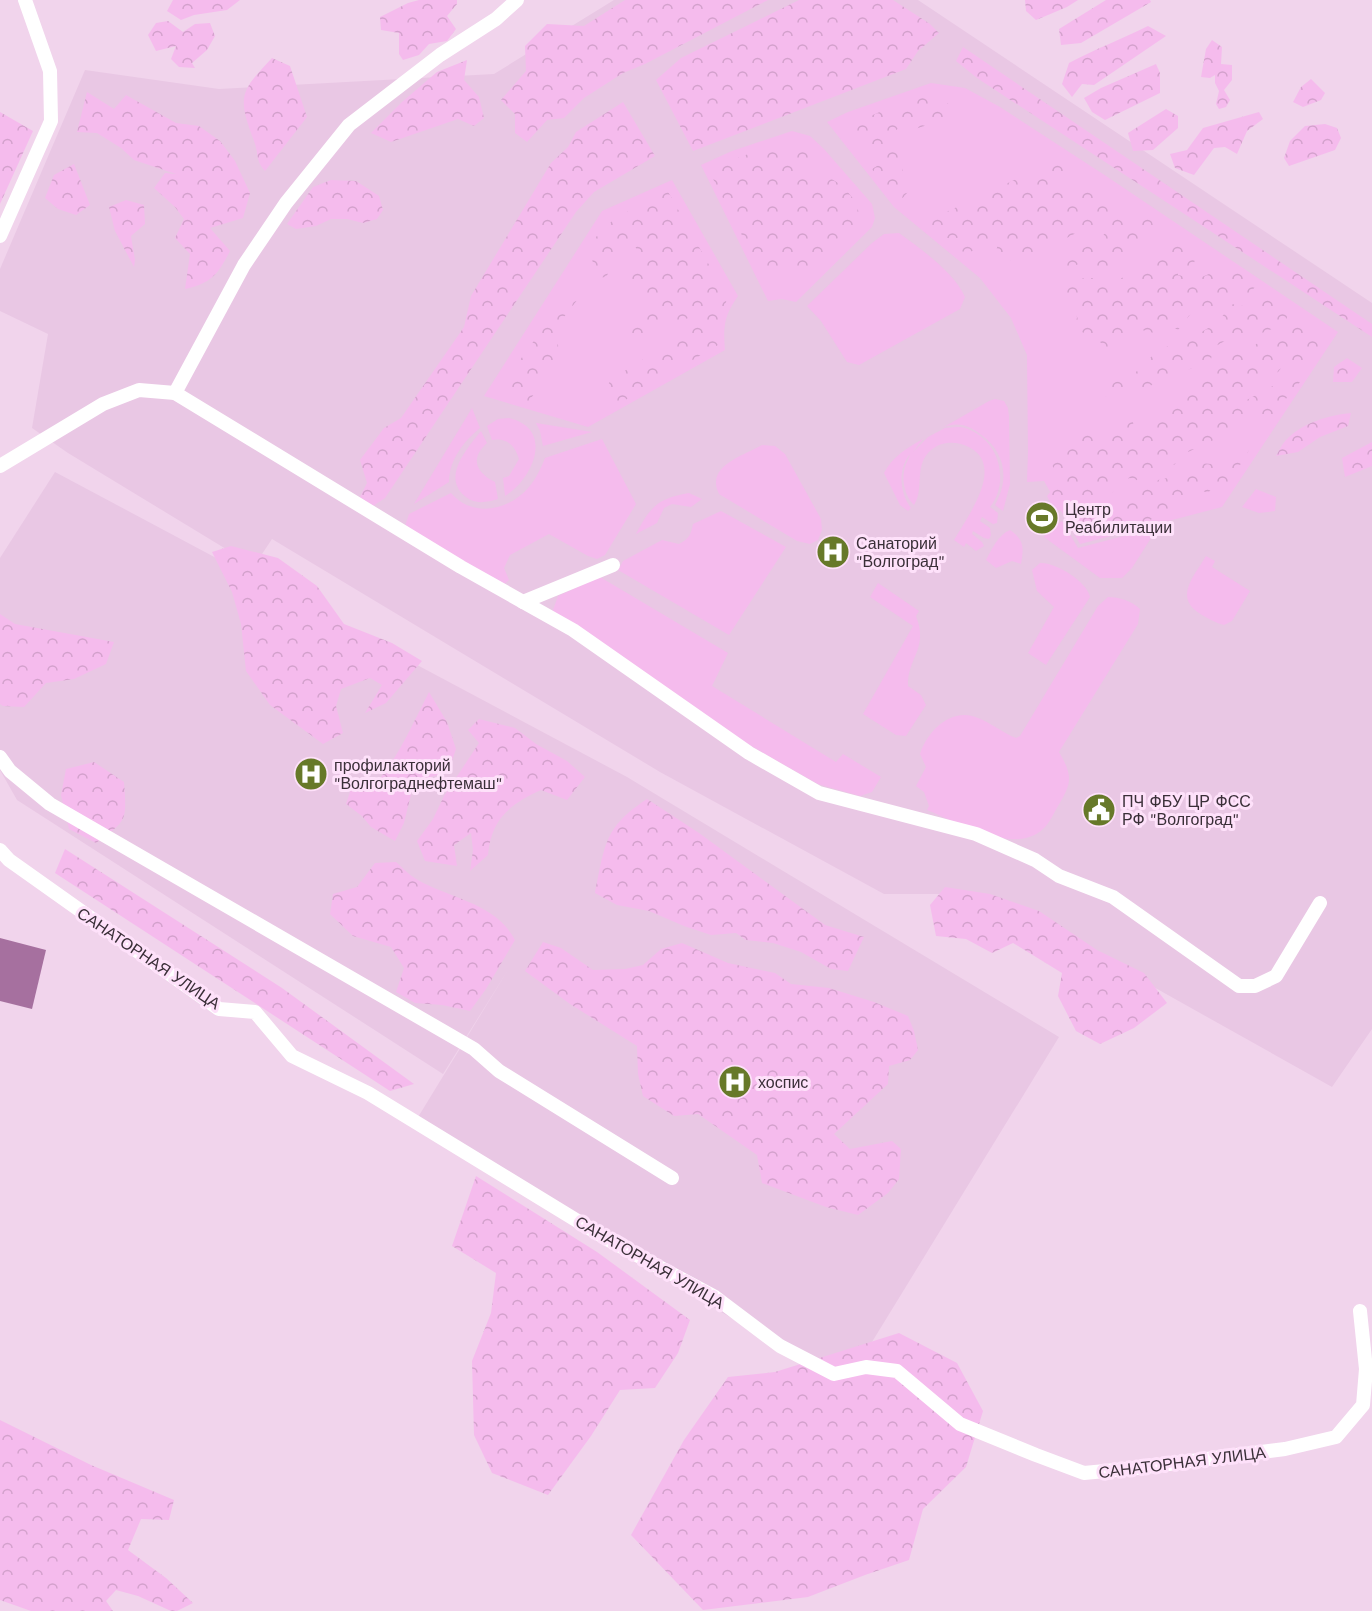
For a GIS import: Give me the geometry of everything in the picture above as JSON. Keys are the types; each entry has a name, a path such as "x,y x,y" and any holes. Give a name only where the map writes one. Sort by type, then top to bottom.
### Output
{"street":[{"path":"0,236 51,121 50,71 25,0"},
{"path":"175,393 244,265 286,203 349,125 440,55 496,19 517,0"},
{"path":"0,466 103,404 139,390 175,393 461,567 573,630 749,753 819,793 976,834 1035,860 1059,876 1113,897 1239,986 1255,986 1276,976 1320,903"},
{"path":"523,602 613,565"},
{"path":"0,757 10,771 50,804 474,1049 499,1071 672,1178"},
{"name":"САНАТОРНАЯ УЛИЦА","path":"0,850 18,867 219,1009 255,1012 292,1056 368,1093 607,1239 715,1298 780,1346 834,1374 867,1367 897,1371 960,1424 1084,1473 1285,1449 1336,1437 1363,1405 1366,1369 1360,1311"}],"shaded area":[{"name":"Санаторий \"Волгоград\"","path":"614,0 918,0 1372,303 1372,1029 1332,1087 1027,916 969,894 884,894 660,772 272,539 254,566 68,453 32,428 48,334 0,311 0,269 85,70 219,89 494,74"},
{"path":"55,472 627,777 1059,1037 845,1386 412,1127 508,970 443,1074 17,800 0,770 0,558"},
{"path":"0,938 46,950 32,1009 0,1001"}],"green space":[{"path":"173,0 240,0 227,10 194,15 181,20 167,11"},
{"path":"419,0 457,0 457,4 447,16 456,29 447,41 429,44 419,55 403,60 399,54 399,33 381,30 380,17"},
{"path":"625,0 768,0 645,64 623,73 584,98 564,118 547,120 527,142 515,133 515,114 501,100 526,71 525,46 547,24 584,26"},
{"path":"799,0 893,0 930,24 939,33 918,51 906,69 693,151 656,80 681,58"},
{"path":"1025,0 1078,0 1036,20 1026,11"},
{"path":"1106,0 1150,0 1151,2 1081,43 1061,45 1059,29"},
{"path":"168,21 183,32 195,24 210,23 215,36 207,50 192,63 195,68 179,67 171,59 176,46 156,51 148,35 156,23"},
{"path":"1148,26 1166,36 1094,85 1082,84 1072,97 1062,84 1069,63"},
{"path":"1212,40 1222,47 1221,64 1232,65 1232,80 1224,90 1230,100 1226,107 1219,109 1216,104 1219,91 1215,83 1215,75 1210,78 1201,77 1206,49"},
{"path":"963,47 1372,324 1372,337 977,78 956,61"},
{"path":"272,58 290,66 307,117 265,171 258,160 244,104 248,87"},
{"path":"467,60 464,80 479,97 484,118 474,126 458,119 391,142 371,133 437,72"},
{"path":"1156,64 1160,73 1160,93 1105,120 1092,112 1084,98"},
{"path":"1311,79 1325,93 1321,100 1303,107 1293,102 1301,87"},
{"path":"931,83 965,88 1000,107 1338,332 1222,507 1080,544 1044,481 1027,482 1027,355 1011,318 980,278 894,207 827,122 848,112"},
{"path":"87,92 114,109 126,95 176,123 199,126 220,141 235,161 250,193 243,218 210,228 230,251 218,272 202,284 185,289 190,254 175,238 184,219 175,207 154,188 165,173 176,174 134,160 121,148 97,133 77,132"},
{"path":"914,97 940,97 952,107 943,120 915,129 913,118 892,133 900,155 903,173 912,187 901,200 898,190 882,184 872,169 882,163 869,142 854,128 859,121"},
{"path":"623,102 655,156 594,192 576,212 385,498 373,506 360,497 367,483 360,460 384,428 401,418 464,327 471,296 551,163 568,147 576,132"},
{"path":"1166,109 1178,116 1178,128 1153,150 1133,151 1128,133"},
{"path":"0,112 33,131 0,204"},
{"path":"1259,112 1263,119 1247,131 1237,154 1225,147 1214,148 1194,175 1175,168 1170,154 1187,150 1203,128"},
{"path":"1325,124 1337,128 1341,138 1335,150 1289,166 1284,158 1290,141 1305,126"},
{"path":"792,131 810,136 824,149 872,204 875,218 872,227 796,302 782,299 768,301 701,165 732,151"},
{"path":"783,144 800,144 814,158 806,174 825,175 843,186 855,201 862,222 859,232 838,238 810,272 781,270 767,284 709,171 742,156"},
{"path":"1059,159 1067,179 1062,191 1072,197 1085,188 1102,188 1120,215 1134,212 1152,220 1155,236 1110,267 1091,270 1081,263 1062,271 1059,262 1071,253 1089,246 1106,232 1100,227 1089,229 1074,234 1060,243 1052,226 1050,243 1047,248 1002,263 995,257 998,243 969,252 957,251 962,237 945,238 925,222"},
{"path":"74,164 90,205 76,215 58,209 45,198 54,175"},
{"path":"331,180 356,181 379,196 383,210 377,219 363,223 347,219 331,219 316,226 296,229 287,224 313,187"},
{"path":"672,180 738,296 726,322 725,350 588,427 484,396 602,211"},
{"path":"666,188 727,297 718,345 610,409 606,393 610,380 700,324 700,315 670,323 634,344 622,339 661,296 634,293 632,277 639,254 633,242 621,252 606,277 596,278 589,244 612,221"},
{"path":"126,200 144,205 145,224 131,236 134,267 115,231 109,207"},
{"path":"899,233 945,270 965,297 960,309 859,365 847,362 821,321 807,306 872,243 884,234"},
{"path":"1187,242 1197,250 1193,268 1178,266 1178,275 1197,279 1228,266 1240,273 1255,287 1247,296 1230,298 1212,309 1196,307 1178,330 1165,322 1154,333 1142,330 1128,331 1110,353 1104,350 1099,339 1072,328 1077,318 1076,309 1064,305 1063,294 1069,279 1093,278 1106,287 1134,271 1147,271 1165,243"},
{"path":"573,287 578,299 557,326 559,362 528,402 499,389"},
{"path":"1270,299 1284,301 1288,315 1283,326 1248,336 1239,342 1232,337 1214,347 1211,359 1200,365 1199,354 1192,368 1133,393 1124,391 1119,398 1105,396 1109,384 1136,372 1152,356 1171,344 1191,338 1217,323 1232,304 1242,306"},
{"path":"1302,322 1324,336 1315,353 1290,370 1282,367 1278,372 1256,383 1241,403 1288,378 1307,371 1291,396 1283,400 1273,414 1231,428 1221,428 1220,437 1188,452 1183,444 1180,445 1182,456 1174,465 1160,455 1161,465 1151,475 1135,481 1130,478 1119,481 1111,495 1094,504 1085,499 1078,509 1072,505 1066,513 1053,508 1047,496 1063,476 1053,467 1049,459 1069,439 1087,433 1109,434 1117,421 1132,414 1134,430 1147,425 1158,412 1171,403 1190,395 1201,385 1194,379 1204,369"},
{"path":"1347,358 1362,368 1352,382 1333,382 1334,367"},
{"path":"995,399 1004,401 1009,417 1010,484 1003,511 995,505 1000,495 1003,476 1000,457 995,449 971,428 959,425 944,427"},
{"path":"472,408 480,428 458,452 449,482 414,504"},
{"path":"1351,413 1348,426 1320,437 1298,452 1276,456 1292,434 1300,429 1325,418"},
{"path":"509,418 523,424 532,432 535,455 524,478 505,496 503,478 509,476 519,459 515,450 506,441 492,440 487,426 498,419"},
{"path":"536,423 592,432 543,446"},
{"path":"963,427 976,433 986,441 998,461 1000,485 990,507 998,513 997,523 993,524 982,517 980,521 990,528 991,535 989,539 984,538 973,531 972,534 984,546 976,551 966,543 964,547 954,540 969,516 982,488 985,474 983,462 975,451 953,443 941,444 931,450 922,463 919,491 914,505 908,497 904,482 905,465 910,454 903,467 901,481 904,495 911,508 908,511 900,505 884,473 901,453 923,439 913,452 928,437 945,428"},
{"path":"481,431 487,443 478,455 478,465 484,474 495,482 498,499 482,502 466,497 456,481 459,463"},
{"path":"602,439 636,504 605,555 597,559 549,534 510,555 504,568 509,580 502,586 405,526 409,514 451,493 469,506 480,508 501,506 511,502 532,484 545,458"},
{"path":"1372,442 1372,466 1345,477 1342,458"},
{"path":"762,445 775,446 785,454 821,519 822,530 818,540 810,544 797,541 719,494 716,484 721,469 736,458"},
{"path":"1239,450 1249,450 1228,485 1217,486 1207,493 1198,488 1188,503 1174,515 1158,512 1148,523 1139,522 1130,517 1117,531 1078,537 1075,527 1087,513 1116,498 1138,493 1160,479 1176,477 1197,463 1213,464"},
{"path":"1256,489 1276,497 1275,511 1259,513 1242,507"},
{"path":"689,493 702,499 691,507 672,504 664,508 657,523 636,534 656,505 678,495"},
{"path":"721,511 786,547 729,635 618,570 623,561 662,540 679,544 689,536 693,524"},
{"path":"1062,521 1078,548 1158,527 1132,568 1122,578 1100,578 1044,537"},
{"path":"1010,530 1022,544 1021,564 1012,561 996,568 986,560 999,539"},
{"path":"231,546 278,558 317,586 344,624 392,643 422,661 386,703 365,713 382,685 370,678 341,689 336,706 343,733 323,744 270,705 246,671 241,624 232,592 212,552"},
{"path":"1206,556 1215,561 1212,567 1250,591 1232,621 1224,625 1202,615 1193,608 1187,595 1191,580"},
{"path":"1040,563 1054,566 1070,574 1083,585 1090,597 1046,665 1028,653 1054,607 1037,591 1032,570"},
{"path":"600,577 728,653 712,686 836,762 843,754 881,777 872,792 860,796 818,784 737,738 552,613 558,596"},
{"path":"878,583 919,611 916,616 919,627 919,645 908,686 921,695 926,705 906,736 896,735 863,714 913,626 870,597"},
{"path":"1108,597 1125,600 1140,609 1138,624 1059,752 1069,774 1068,785 1063,798 1045,827 1031,836 1017,839 1001,838 969,828 927,810 929,806 924,792 916,786 926,767 920,754 928,737 942,723 959,715 968,715 983,720 1016,738 1020,736 1098,606"},
{"path":"0,614 15,624 114,642 106,664 74,679 46,683 24,707 3,706 0,704"},
{"path":"429,692 447,722 456,749 448,772 414,782 404,823 395,841 371,827 362,816 346,804 353,783 368,791 387,769"},
{"path":"479,719 515,728 536,744 567,761 585,777 567,800 541,790 511,807 493,832 488,855 470,871 473,850 471,833 454,845 457,866 425,861 417,841 479,743 468,730"},
{"path":"94,762 124,782 125,805 123,819 96,843 69,829 61,795 66,769"},
{"path":"647,799 699,833 825,925 864,937 848,971 831,969 801,952 773,943 746,940 736,933 711,935 649,911 617,905 595,893 601,862 614,828"},
{"path":"65,849 282,988 414,1084 390,1091 55,873"},
{"path":"396,862 418,880 485,910 507,928 515,940 470,1011 442,1005 415,1003 396,992 404,968 391,947 353,936 330,914 333,894 357,887 375,863"},
{"path":"945,887 990,894 1039,911 1097,950 1144,973 1167,1003 1134,1028 1100,1044 1076,1031 1058,996 1062,973 1013,943 992,953 966,939 936,936 930,905"},
{"path":"543,942 561,948 593,970 625,969 643,965 661,949 682,943 728,963 775,973 791,984 829,988 874,1002 908,1016 918,1050 910,1060 889,1066 888,1084 834,1134 850,1149 892,1141 901,1149 899,1179 888,1193 858,1215 826,1207 762,1183 757,1155 698,1114 674,1116 643,1096 638,1074 637,1046 570,1004 525,971"},
{"path":"476,1176 597,1252 690,1320 678,1353 655,1388 620,1390 591,1436 548,1495 492,1473 474,1435 472,1361 491,1313 496,1273 452,1246"},
{"path":"899,1333 957,1363 983,1411 966,1467 923,1509 909,1560 808,1597 703,1610 631,1535 684,1440 728,1377 775,1372"},
{"path":"0,1420 91,1465 174,1500 169,1520 141,1519 128,1550 166,1578 193,1603 177,1611 171,1611 138,1596 116,1590 106,1601 113,1611 31,1611 0,1600"}],"place":[{"name":"Центр Реабилитации","path":"1042,518"},
{"name":"Санаторий \"Волгоград\"","path":"833,552"},
{"name":"профилакторий \"Волгограднефтемаш\"","path":"311,774"},
{"name":"ПЧ ФБУ ЦР ФСС РФ \"Волгоград\"","path":"1099,810"},
{"name":"хоспис","path":"735,1082"}]}
